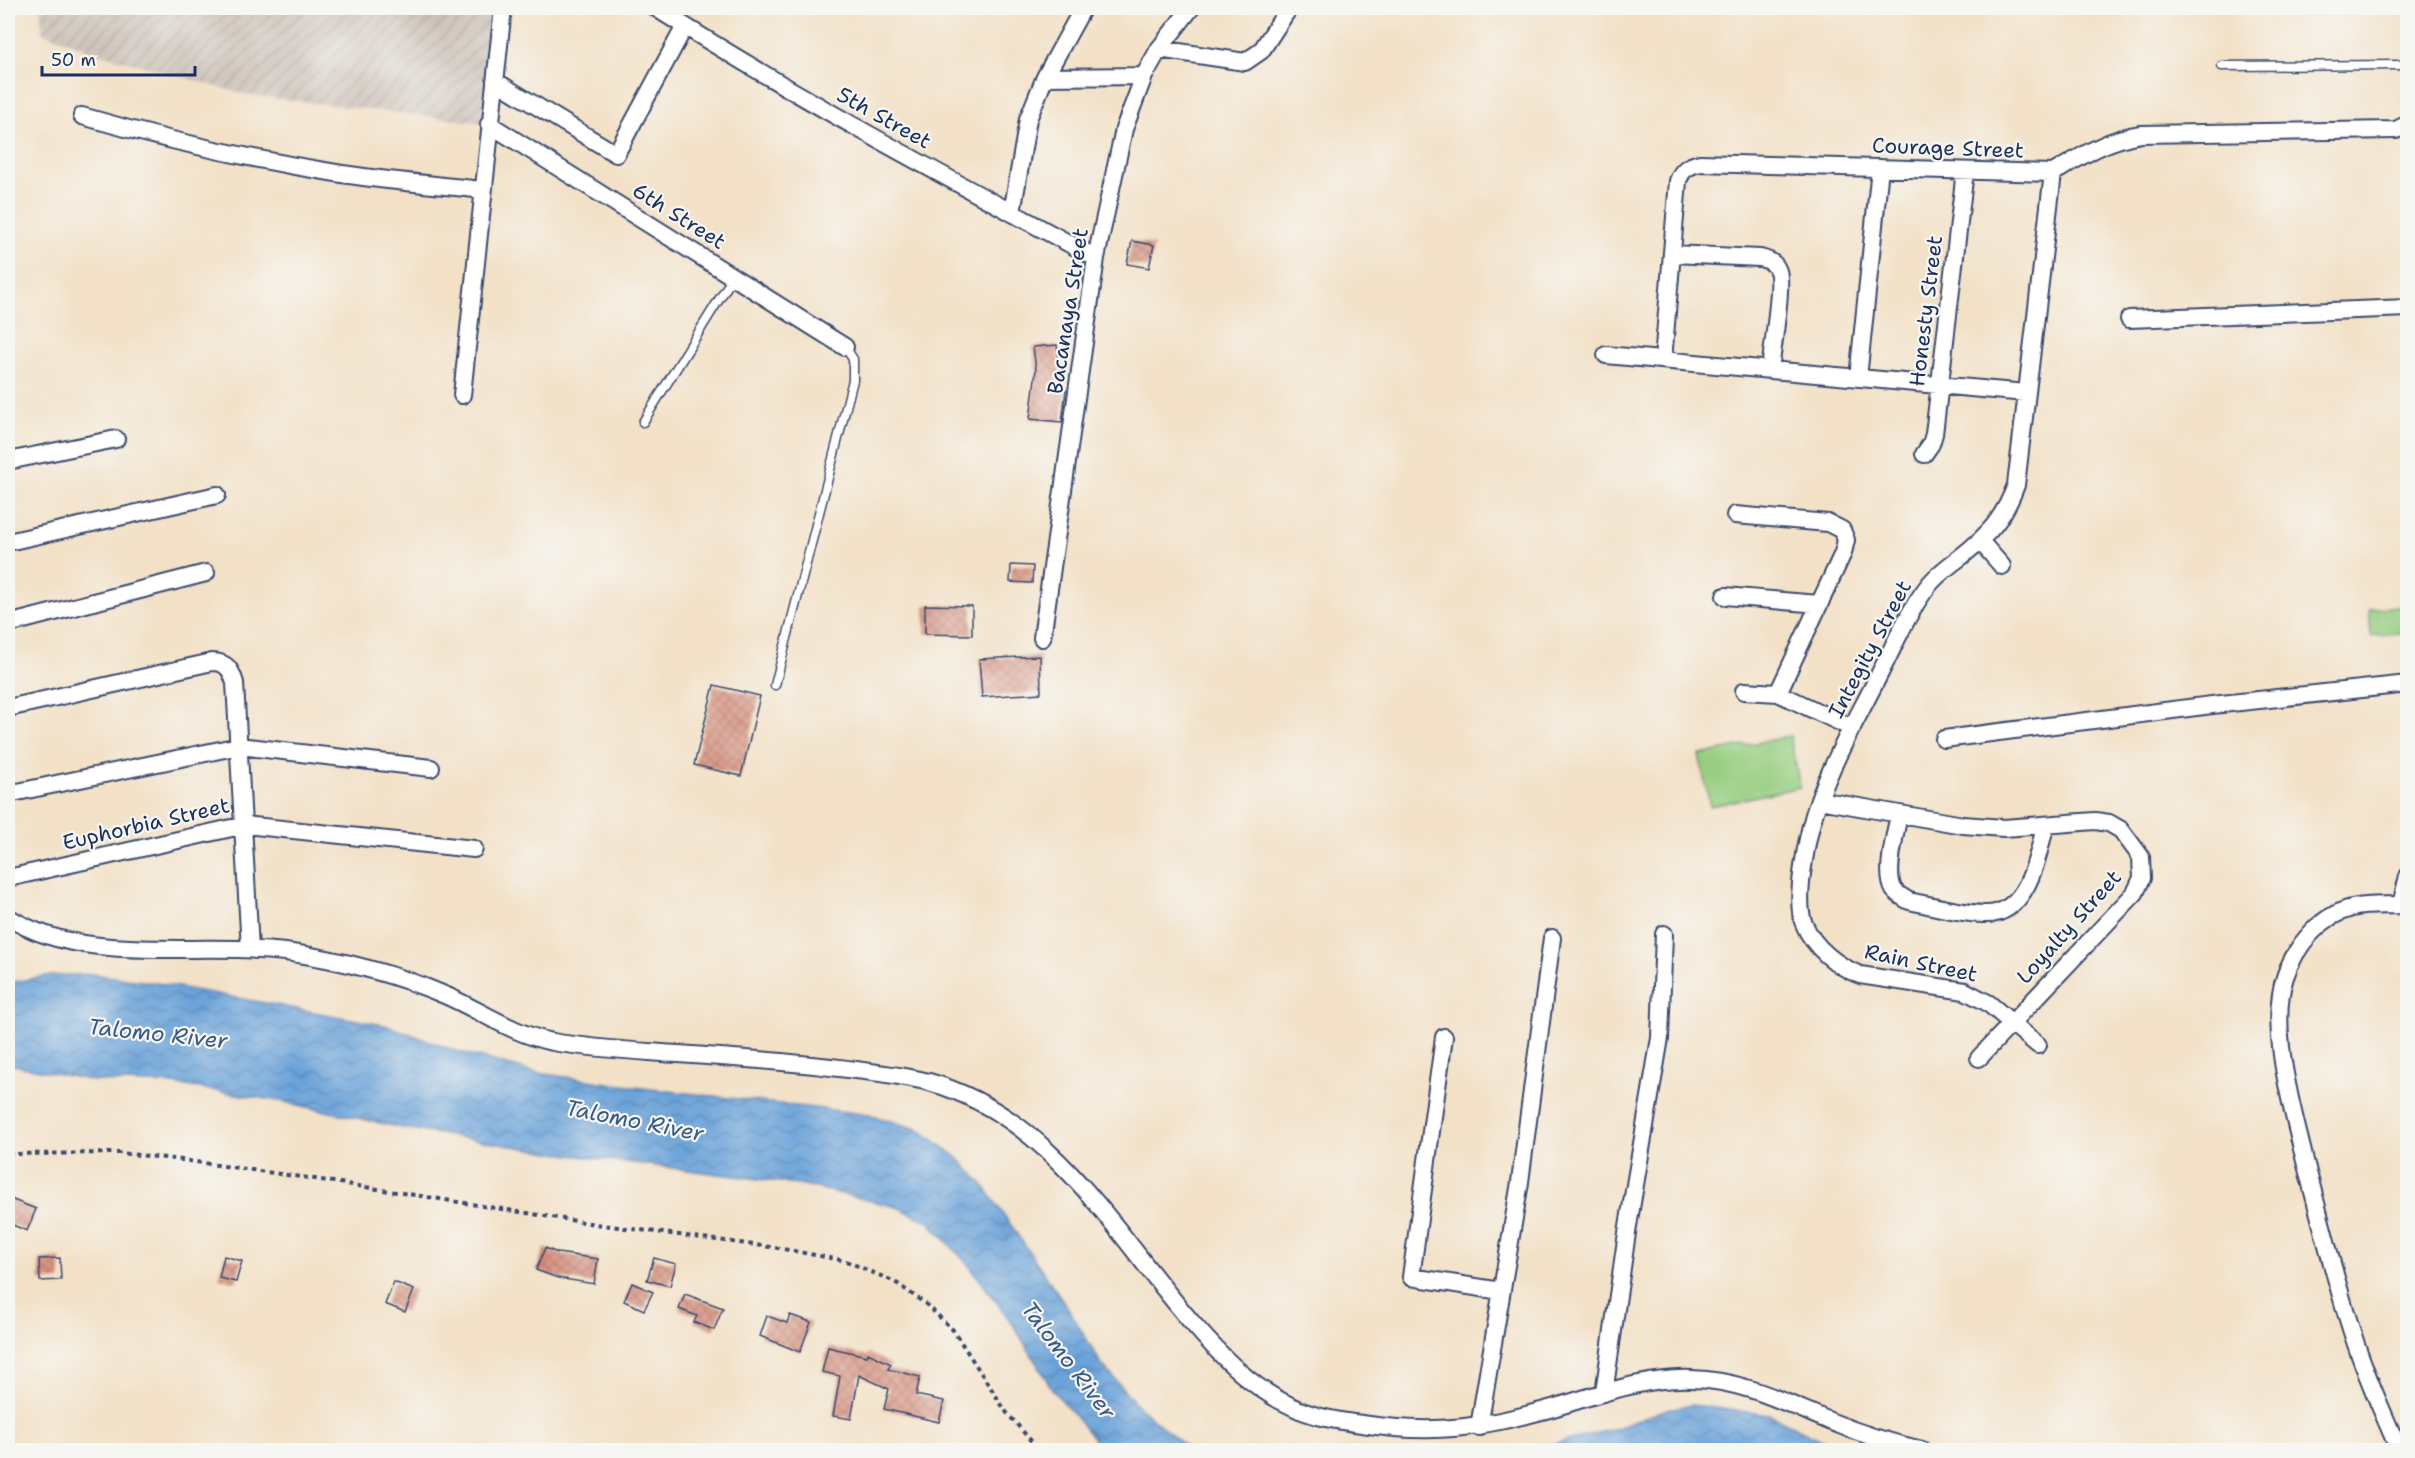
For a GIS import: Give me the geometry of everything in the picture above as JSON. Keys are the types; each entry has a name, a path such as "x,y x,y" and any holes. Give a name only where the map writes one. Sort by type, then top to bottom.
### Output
{"street":[{"path":"462,395 503,8"},
{"name":"5th Street","path":"656,8 807,101 1096,258"},
{"path":"1012,213 1028,119 1045,77 1083,8"},
{"name":"Bacanaya Street","path":"1042,638 1096,258 1124,129 1144,76 1159,49 1191,8"},
{"path":"1159,49 1245,62 1261,51 1289,8"},
{"path":"495,81 616,154 685,26"},
{"path":"1045,77 1144,76"},
{"path":"82,116 167,140 291,165 345,174 483,190"},
{"name":"6th Street","path":"489,124 845,347"},
{"name":"Courage Street","path":"1663,360 1678,181 1685,168 1691,165 1700,163 2053,173 2103,144 2121,137 2141,134 2404,130"},
{"path":"1858,378 1881,168"},
{"name":"Honesty Street","path":"1924,454 1934,434 1965,171"},
{"name":"Integity Street","path":"1822,951 1804,924 1800,909 1806,855 1819,800 1852,728 1916,603 1941,572 1980,541 2007,507 2016,485 2053,173"},
{"path":"1672,254 1760,258 1768,260 1775,266 1780,281 1770,370"},
{"path":"2129,319 2408,308"},
{"path":"1606,355 2026,393"},
{"path":"8,461 116,439"},
{"path":"8,542 217,495"},
{"path":"1735,515 1828,523 1842,530 1846,540 1778,693"},
{"path":"1980,541 2002,566"},
{"path":"8,624 206,573"},
{"path":"1725,596 1819,604"},
{"path":"8,708 220,662 227,666 235,683 245,825 250,949"},
{"path":"1944,739 2212,705 2408,684"},
{"path":"1744,691 1778,693 1852,728"},
{"path":"8,794 239,746 431,768"},
{"name":"Loyalty Street","path":"1819,800 1899,814 2004,828 2095,821 2109,823 2121,831 2141,857 2142,878 2135,893 1979,1058"},
{"path":"1899,814 1890,880 1899,895 1909,901 1985,915 2010,906 2024,891 2032,877 2038,858 2044,826"},
{"name":"Euphorbia Street","path":"8,878 245,825 474,849"},
{"path":"2399,1450 2367,1373 2332,1266 2293,1111 2283,1055 2280,1016 2284,979 2293,957 2307,937 2321,924 2350,908 2401,905 2408,876"},
{"path":"8,917 43,936 72,944 250,949 320,958 414,983 450,997 518,1033 550,1041 597,1048 821,1066 927,1082 960,1093 998,1111 1034,1137 1059,1161 1097,1203 1176,1305 1215,1350 1252,1384 1294,1408 1340,1421 1392,1429 1440,1431 1479,1427 1605,1393 1684,1378 1735,1384 1765,1393 1833,1423 1881,1440 1922,1450"},
{"path":"1605,1393 1628,1226 1660,1038 1664,934"},
{"path":"1479,1427 1520,1182 1551,938"},
{"name":"Rain Street","path":"1822,951 1844,969 1860,975 1965,991 1988,1003 2038,1045"},
{"path":"1444,1037 1411,1277 1501,1291"}],"lane":[{"path":"2223,66 2408,65"},
{"path":"643,422 733,277"},
{"path":"775,684 853,380 853,359 845,347"}],"path":[{"path":"8,1154 121,1153 182,1160 596,1224 778,1248 846,1261 895,1282 927,1305 953,1330 1007,1413 1039,1450"}],"shaded area":[{"path":"40,8 496,8 483,123 246,95 94,52 42,32"}],"green space":[{"path":"2407,605 2407,632 2371,636 2369,609"},
{"path":"1790,736 1800,787 1710,806 1699,755"}],"water":[{"name":"Talomo River","path":"92,974 157,983 389,1026 453,1050 538,1073 643,1088 866,1114 918,1129 957,1157 982,1183 1070,1311 1100,1362 1138,1406 1190,1450 1103,1450 1053,1390 1012,1323 970,1267 929,1222 897,1207 804,1185 555,1153 403,1128 280,1101 174,1084 94,1081 8,1064 8,983 45,976"},
{"path":"1692,1405 1770,1415 1842,1450 1531,1450 1617,1428 1667,1409"}],"building":[{"path":"1132,241 1154,245 1149,268 1127,264"},
{"path":"1057,345 1062,389 1066,390 1062,422 1030,419 1036,370 1033,347"},
{"path":"1011,565 1033,566 1032,583 1010,582"},
{"path":"925,605 972,606 972,635 925,634"},
{"path":"1040,656 1041,693 982,697 979,659"},
{"path":"714,685 760,696 741,776 694,765"},
{"path":"8,1198 36,1209 27,1231 8,1223"},
{"path":"545,1248 558,1253 598,1259 594,1284 558,1278 536,1270"},
{"path":"224,1256 242,1261 236,1282 219,1278"},
{"path":"60,1258 61,1280 40,1281 39,1259"},
{"path":"654,1258 676,1264 670,1286 647,1280"},
{"path":"394,1282 414,1290 405,1312 385,1304"},
{"path":"632,1283 653,1292 644,1310 624,1301"},
{"path":"685,1294 723,1308 714,1330 694,1322 697,1316 679,1309"},
{"path":"790,1315 811,1322 800,1352 760,1336 767,1316 787,1323"},
{"path":"828,1347 867,1356 868,1353 891,1364 888,1369 920,1377 916,1395 944,1401 939,1422 884,1409 889,1389 859,1375 851,1419 833,1416 840,1376 822,1372"}],"waterway":[{"path":"2408,1153 2408,1195"}]}
